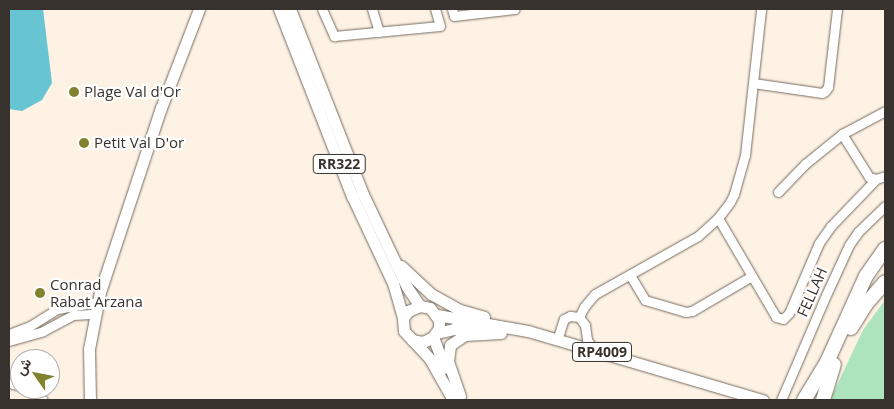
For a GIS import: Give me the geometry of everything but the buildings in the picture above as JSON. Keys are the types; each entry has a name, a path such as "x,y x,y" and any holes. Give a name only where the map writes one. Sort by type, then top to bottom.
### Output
{"highway":[{"path":"804,400 827,362 866,276 885,249"},
{"path":"823,400 833,368 851,328 866,304 885,282"}],"main road":[{"path":"90,400 89,350 97,302 130,196 199,9"},
{"name":"RR322","path":"278,9 348,188 394,283 404,318 404,331 430,360 458,399"},
{"name":"RR322","path":"290,9 354,174 407,287 420,306 430,308 437,315"},
{"path":"388,247 406,272 431,294 501,329"},
{"path":"404,318 408,311 420,306"},
{"path":"437,315 439,324 435,335 441,360 458,399"},
{"name":"RP4009","path":"437,315 557,340 763,400"},
{"name":"RP4009","path":"435,335 464,328 501,329 738,400"},
{"path":"458,399 448,362 450,344 465,334 501,329"},
{"path":"412,340 423,342 435,335"}],"street":[{"path":"322,9 334,36 440,26 435,9"},
{"path":"372,9 379,32"},
{"path":"452,9 454,16 491,10 515,9"},
{"path":"579,317 591,298 691,241 718,218 734,194 741,173 754,83 761,9"},
{"path":"754,83 822,93 825,91 828,87 837,9"},
{"path":"778,192 805,164 842,134 885,111"},
{"path":"842,134 869,177 876,180"},
{"path":"718,218 776,317 783,318 789,313 819,244 831,226 876,180 885,176"},
{"name":"FELLAH","path":"781,400 826,294 850,245 858,232 885,206"},
{"path":"630,275 645,300 686,312 692,311 752,276"},
{"path":"9,334 30,326 57,309 71,305 97,302"},
{"path":"71,305 73,315"},
{"path":"9,341 43,331 73,315 95,314"},
{"path":"557,340 564,319 570,316 579,317 583,322 593,350"}],"green space":[{"path":"885,300 885,400 830,400 863,330"}],"water":[{"path":"9,9 43,9 52,83 42,100 22,111 9,109"}],"place":[{"name":"Plage Val d'Or","path":"74,92"},
{"name":"Petit Val D'or","path":"84,143"},
{"name":"Conrad Rabat Arzana","path":"40,293"}]}
